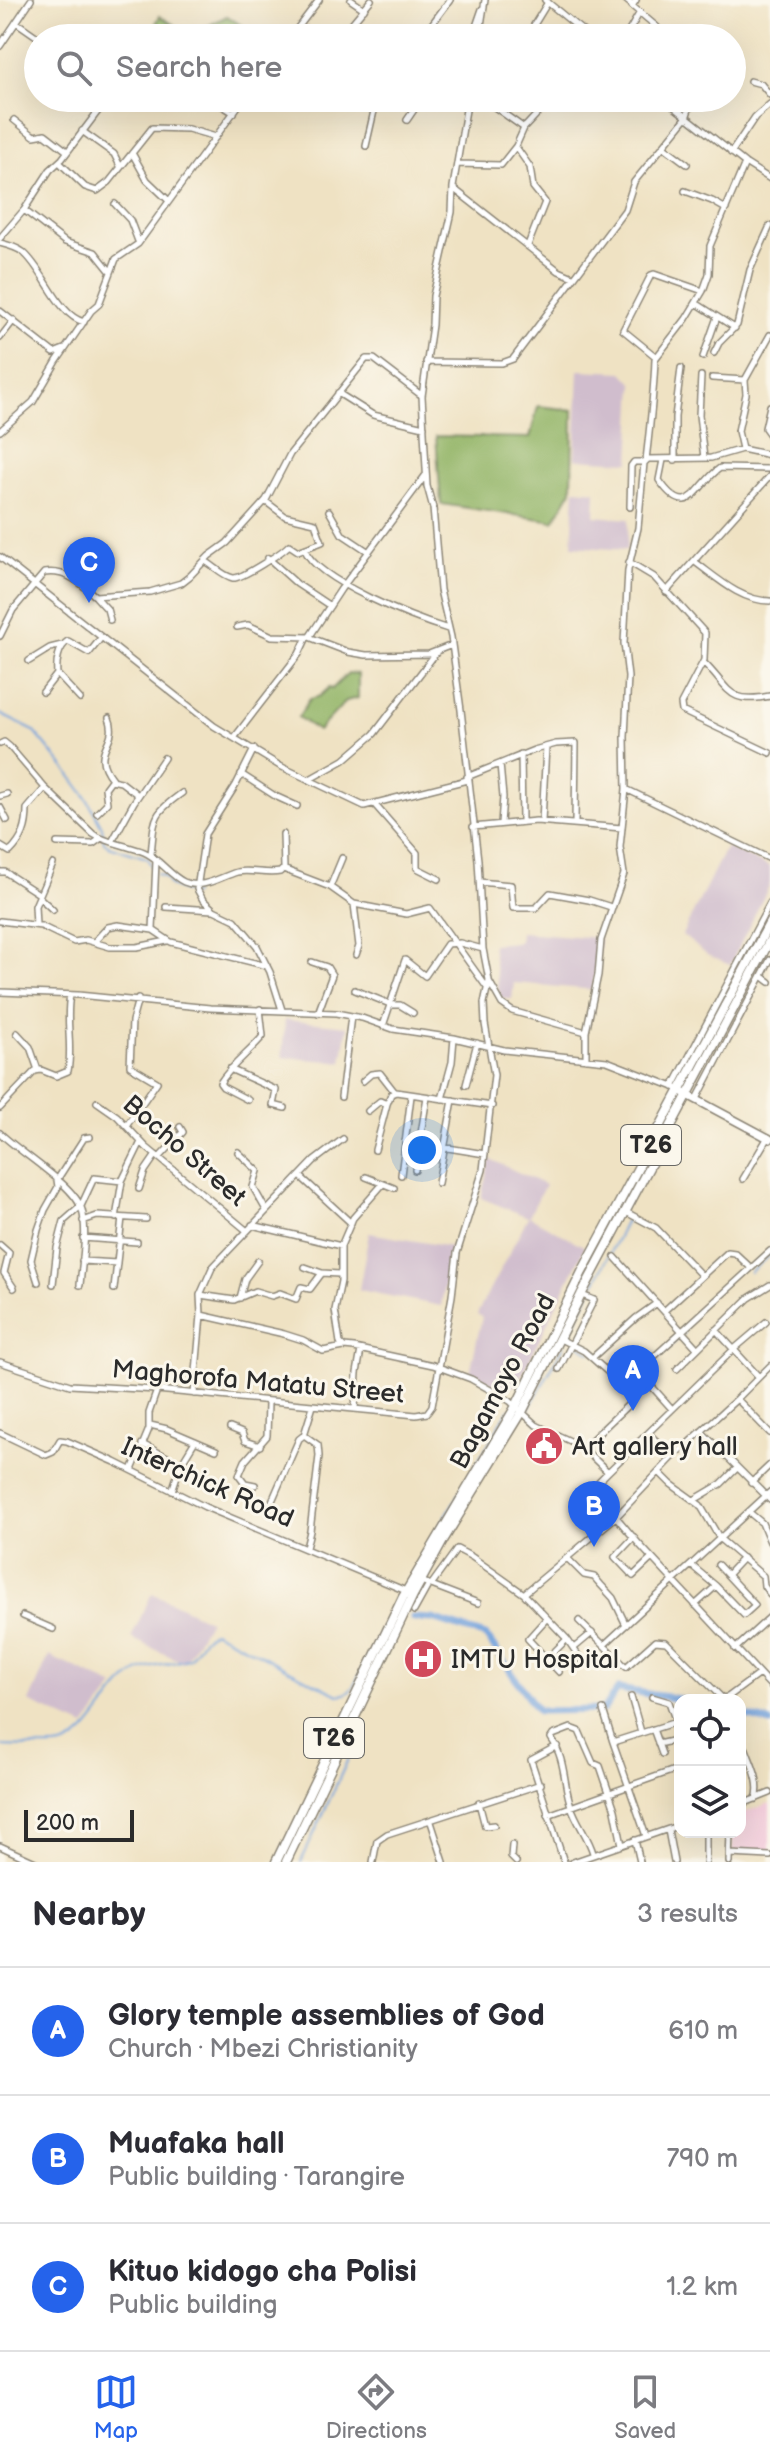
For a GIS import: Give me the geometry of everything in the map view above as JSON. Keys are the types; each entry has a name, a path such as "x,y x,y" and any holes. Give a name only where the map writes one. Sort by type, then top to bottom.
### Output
{"highway":[{"name":"Bagamoyo Road","path":"276,1862 402,1613 427,1583 519,1409 582,1272 676,1089 770,922"},
{"name":"Bagamoyo Road","path":"286,1862 402,1613 406,1591 560,1339 625,1212 693,1097 770,940"}],"main road":[{"path":"676,1089 769,1138"}],"street":[{"path":"0,46 31,0"},
{"path":"301,24 319,0"},
{"path":"351,0 364,9"},
{"path":"351,24 371,0"},
{"path":"432,24 450,0"},
{"path":"626,0 634,3 654,24"},
{"path":"534,24 546,1 574,24"},
{"path":"477,24 485,2"},
{"path":"481,24 485,2"},
{"path":"633,24 640,12"},
{"path":"16,22 24,28"},
{"path":"750,81 761,84 770,95"},
{"path":"731,153 755,117 770,104"},
{"path":"84,322 76,320 64,308 31,259 20,249 0,240 50,170 97,112"},
{"path":"366,146 374,112"},
{"path":"407,120 412,112"},
{"path":"466,112 452,212 433,296 422,396 426,476 433,508 440,590 452,645 479,882 483,949 489,980 502,1004 512,1011 586,1032"},
{"path":"501,112 524,128"},
{"path":"457,164 498,166 539,112"},
{"path":"679,112 770,179"},
{"path":"426,362 510,361 625,210 632,186 688,112"},
{"path":"0,431 33,402 66,348 99,304 119,256 139,242 234,113"},
{"path":"14,120 34,136 45,134 67,151"},
{"path":"59,162 85,187 93,190 103,188 154,127 194,130 216,137"},
{"path":"82,131 114,154 120,166"},
{"path":"516,146 530,167 533,187 545,203 528,245"},
{"path":"663,146 687,164"},
{"path":"132,153 142,174 168,200"},
{"path":"586,1059 586,1032 596,990 601,940 624,874 620,856 626,789 628,677 624,643 629,562 638,528 656,356 703,291 709,274 710,246 745,163"},
{"path":"453,187 559,271 574,277"},
{"path":"685,191 726,209"},
{"path":"115,204 130,220 139,242"},
{"path":"24,210 73,247 95,252 111,272"},
{"path":"714,353 719,343 735,328 750,270 770,226"},
{"path":"656,356 623,330 651,275 703,291"},
{"path":"696,303 735,328"},
{"path":"0,311 54,353"},
{"path":"703,357 717,317"},
{"path":"0,338 14,320"},
{"path":"742,449 738,431 746,394 745,380 770,335"},
{"path":"54,353 66,348"},
{"path":"51,372 54,353"},
{"path":"95,596 166,589 190,576 227,543 265,501 290,454 370,357 422,396"},
{"path":"675,460 675,417 681,368"},
{"path":"701,376 699,415 704,459"},
{"path":"712,378 745,380"},
{"path":"338,393 373,415 424,427"},
{"path":"770,406 765,428 770,435"},
{"path":"630,507 632,464 704,459 742,449 770,455"},
{"path":"663,460 659,480 669,492 683,501 692,499 720,468 770,469"},
{"path":"234,738 299,654 306,637 418,482 426,476"},
{"path":"666,592 770,476"},
{"path":"205,561 235,578 247,574 289,545 298,551 323,541 315,523 285,516 265,501"},
{"path":"329,511 342,534 369,552"},
{"path":"305,549 313,563 379,603 448,629"},
{"path":"0,557 203,718 280,766 364,806 467,778 521,754 546,747 577,744 575,823"},
{"path":"268,558 297,584 330,606"},
{"path":"629,562 648,572 703,629 707,643 703,662 681,704 682,711 770,753"},
{"path":"695,562 743,595 754,600 770,601"},
{"path":"0,636 13,610 44,573 73,578 107,609 110,620"},
{"path":"237,627 248,625 272,636 306,637 366,655 429,654 452,645"},
{"path":"29,661 68,641 87,653 101,638"},
{"path":"43,692 57,674 63,645"},
{"path":"310,779 344,760 374,734 436,652"},
{"path":"703,662 734,696 747,700 770,696"},
{"path":"57,674 80,699"},
{"path":"109,718 112,732 101,754 103,768 113,779 138,795"},
{"path":"0,744 4,742 10,747 45,788 100,839 113,840 154,858 181,880 197,884 221,880 236,872 270,874 283,869 330,887 354,904 406,914 430,908 488,990"},
{"path":"542,821 546,747"},
{"path":"214,910 200,895 197,884 205,834 254,749"},
{"path":"521,754 522,821"},
{"path":"113,840 138,795 164,758"},
{"path":"501,763 501,823"},
{"path":"241,774 297,806"},
{"path":"97,813 107,804 105,788 113,779"},
{"path":"0,846 10,852 16,846 27,826 27,809 45,788"},
{"path":"626,789 770,859"},
{"path":"153,930 154,823 159,812 182,793"},
{"path":"375,805 417,853 417,868 439,879"},
{"path":"0,807 7,820"},
{"path":"473,827 542,821 622,828"},
{"path":"283,834 283,869"},
{"path":"57,843 93,844 100,839"},
{"path":"330,887 342,858"},
{"path":"36,925 39,895 53,864"},
{"path":"0,872 14,877 39,895 53,910"},
{"path":"479,882 511,885 513,908 536,908 550,893 584,898 611,907"},
{"path":"0,992 138,999 210,1008 351,1016 383,1026 504,1050 620,1065 676,1089 770,903"},
{"path":"354,904 359,946 356,955"},
{"path":"166,907 214,910 240,925 268,966 282,1010"},
{"path":"0,921 36,925 74,942 94,942 110,947 137,947 168,941"},
{"path":"94,942 111,925 153,930 168,941 268,966"},
{"path":"383,1026 405,960 425,976 435,964 443,946 454,943 483,949"},
{"path":"693,1097 770,960"},
{"path":"312,962 327,967 332,975 318,1013"},
{"path":"762,976 770,982"},
{"name":"Maghorofa Matatu Street","path":"0,1363 70,1385 157,1390 416,1415 427,1413 432,1406 457,1253 483,1170 494,1068 484,1003 489,980"},
{"path":"355,990 389,1005 400,1005 413,1013"},
{"path":"38,1070 56,1076 68,1071 70,1036 66,1021 70,995"},
{"path":"127,1125 157,1082 130,1066 132,1021 138,999"},
{"path":"248,1100 221,1086 221,1081 263,1036 260,1009"},
{"path":"341,1097 351,1016"},
{"path":"17,1033 30,1047 38,1070"},
{"path":"442,1099 452,1062 454,1038"},
{"path":"466,1085 477,1043"},
{"path":"230,1069 276,1090 273,1105 285,1108"},
{"path":"0,1108 38,1070"},
{"path":"363,1081 371,1074 380,1073 395,1092 492,1106"},
{"path":"375,1150 387,1104 395,1092"},
{"path":"401,1175 411,1096"},
{"path":"415,1170 427,1097"},
{"path":"438,1183 453,1100"},
{"path":"368,1111 380,1101 387,1104"},
{"name":"Bocho Street","path":"97,1102 127,1125 141,1142 248,1228"},
{"path":"139,1189 145,1171 183,1133 180,1127"},
{"path":"0,1133 69,1189 81,1206 83,1238 80,1285"},
{"path":"38,1282 31,1267 45,1210 58,1187 57,1180 84,1138 90,1137"},
{"path":"743,1179 769,1138"},
{"path":"194,1394 200,1295 212,1268 300,1176 343,1139"},
{"path":"405,1141 485,1154"},
{"path":"114,1289 120,1241 122,1181 141,1142"},
{"path":"238,1152 258,1171 253,1187 266,1210"},
{"path":"300,1176 351,1223"},
{"path":"366,1177 394,1188"},
{"path":"53,1284 62,1228 69,1216 81,1206 94,1178 122,1181"},
{"path":"344,1347 340,1343 335,1314 340,1287 341,1246 351,1223 382,1185"},
{"path":"625,1212 656,1228 701,1275"},
{"path":"83,1221 97,1216 146,1219"},
{"path":"248,1228 341,1246"},
{"path":"83,1238 137,1242"},
{"path":"0,1245 9,1253 4,1273 14,1288"},
{"path":"664,1311 701,1275 732,1251 751,1268"},
{"path":"560,1339 592,1358 621,1384 682,1333 770,1251"},
{"path":"615,1257 697,1348"},
{"path":"82,1261 117,1263"},
{"path":"240,1298 245,1279 258,1261"},
{"path":"305,1267 322,1273 339,1274"},
{"path":"200,1295 230,1299 255,1291 272,1296 280,1293 296,1299 301,1287 310,1289 322,1273"},
{"path":"677,1369 749,1298 770,1285"},
{"path":"559,1369 594,1300 581,1295"},
{"path":"592,1358 657,1303"},
{"path":"201,1315 284,1334 323,1351 344,1347 439,1366 471,1379 519,1409 536,1425 583,1448 608,1472"},
{"path":"766,1322 733,1350 608,1472 596,1489 601,1499 652,1558 770,1684"},
{"path":"716,1330 758,1376"},
{"path":"355,1409 361,1350"},
{"path":"524,1594 617,1516 673,1457 770,1366"},
{"path":"638,1371 673,1409"},
{"path":"132,1470 150,1425 149,1413 157,1390"},
{"path":"737,1399 770,1433"},
{"path":"255,1485 245,1483 239,1475 245,1461 269,1433 268,1403"},
{"path":"583,1448 629,1404"},
{"path":"269,1508 299,1439 304,1435 313,1406"},
{"path":"150,1425 216,1450"},
{"path":"230,1428 242,1433 245,1441 260,1446"},
{"path":"604,1645 769,1496 751,1483 702,1432"},
{"name":"Interchick Road","path":"0,1433 46,1455 63,1440 172,1491 406,1591"},
{"path":"649,1434 673,1457"},
{"path":"304,1435 319,1447 306,1548"},
{"path":"172,1491 181,1464 195,1440"},
{"path":"142,1444 181,1464"},
{"path":"751,1483 770,1465"},
{"path":"694,1500 721,1484 737,1468"},
{"path":"659,1472 703,1508 710,1526 720,1539 763,1576 764,1586 770,1594"},
{"path":"750,1513 762,1523 770,1542"},
{"path":"634,1537 615,1557 633,1576 652,1558"},
{"path":"427,1583 443,1572 454,1551 460,1549 524,1594 567,1639 582,1661"},
{"path":"567,1558 584,1575 594,1577 613,1598 626,1625"},
{"path":"728,1574 743,1558"},
{"path":"691,1565 747,1614 756,1604 718,1565"},
{"path":"427,1583 478,1603"},
{"path":"695,1605 716,1586"},
{"path":"23,1616 53,1629"},
{"path":"735,1649 770,1617"},
{"path":"547,1618 528,1639 559,1672"},
{"path":"579,1621 626,1667 655,1641 666,1642 723,1698 759,1674"},
{"path":"574,1648 592,1633"},
{"path":"547,1659 567,1639"},
{"path":"631,1697 641,1732"},
{"path":"652,1697 669,1702 674,1716"},
{"path":"603,1710 646,1836"},
{"path":"613,1742 674,1723"},
{"path":"593,1853 571,1806 565,1770 551,1738 571,1728 579,1731 593,1763 600,1766 622,1845"},
{"path":"653,1729 662,1754"},
{"path":"658,1744 674,1743"},
{"path":"557,1746 531,1759 564,1862"},
{"path":"746,1749 757,1783 759,1794 756,1799"},
{"path":"548,1815 674,1770"},
{"path":"373,1862 374,1848 381,1838 541,1784"},
{"path":"746,1803 770,1793"},
{"path":"479,1803 485,1826 494,1825"},
{"path":"431,1822 444,1862"},
{"path":"573,1862 674,1828"},
{"path":"668,1830 674,1862"},
{"path":"706,1838 706,1862"},
{"path":"729,1862 730,1838"},
{"path":"635,1840 640,1862"},
{"path":"512,1845 511,1857 516,1862"},
{"path":"0,1846 35,1862"},
{"path":"730,1854 760,1859 770,1856"}],"shaded area":[{"path":"579,370 623,372 634,384 630,462 575,459"},
{"path":"575,489 596,491 595,516 629,519 627,550 572,546"},
{"path":"726,847 770,867 770,884 730,965 707,955 682,935"},
{"path":"520,932 600,938 593,988 596,990 514,983 512,999 500,999 492,944 519,942"},
{"path":"285,1020 348,1026 342,1062 282,1057"},
{"path":"490,1159 545,1185 529,1216 585,1247 517,1385 503,1389 470,1372 482,1317 477,1314 528,1217 481,1198"},
{"path":"369,1233 451,1247 441,1306 359,1290"},
{"path":"152,1593 209,1620 184,1663 131,1638"},
{"path":"49,1656 115,1686 85,1727 29,1702"},
{"path":"770,1803 770,1853 732,1852 733,1838 746,1838 746,1812"}],"green space":[{"path":"160,16 173,24 156,24"},
{"path":"227,16 239,24 212,24"},
{"path":"538,406 573,410 572,490 554,521 441,504 436,436 530,438"},
{"path":"348,673 358,674 358,698 346,701 318,731 298,717 310,699 332,689"}],"waterway":[{"path":"0,714 34,731 68,772 102,827 104,842 147,858 153,869"},
{"path":"157,874 165,877 170,886 193,895"},
{"path":"567,1338 627,1219"},
{"path":"750,1272 770,1255"},
{"path":"650,1365 684,1333"},
{"path":"576,1342 591,1353"},
{"path":"527,1412 565,1344"},
{"path":"636,1370 655,1353"},
{"path":"437,1531 509,1409"},
{"path":"0,1746 57,1747 73,1741 83,1734 117,1691 136,1673 190,1658 203,1639 213,1631 339,1695 344,1694 355,1684 391,1610"},
{"path":"413,1618 433,1619 486,1636 538,1711 603,1710 618,1689 674,1698"},
{"path":"746,1716 770,1723"},
{"path":"301,1862 365,1722"}],"place":[{"name":"Kituo kidogo cha Polisi","path":"89,603"},
{"name":"Glory temple assemblies of God","path":"633,1411"},
{"name":"Art gallery hall","path":"544,1446"},
{"name":"Muafaka hall","path":"594,1547"},
{"name":"IMTU Hospital","path":"423,1659"}]}
